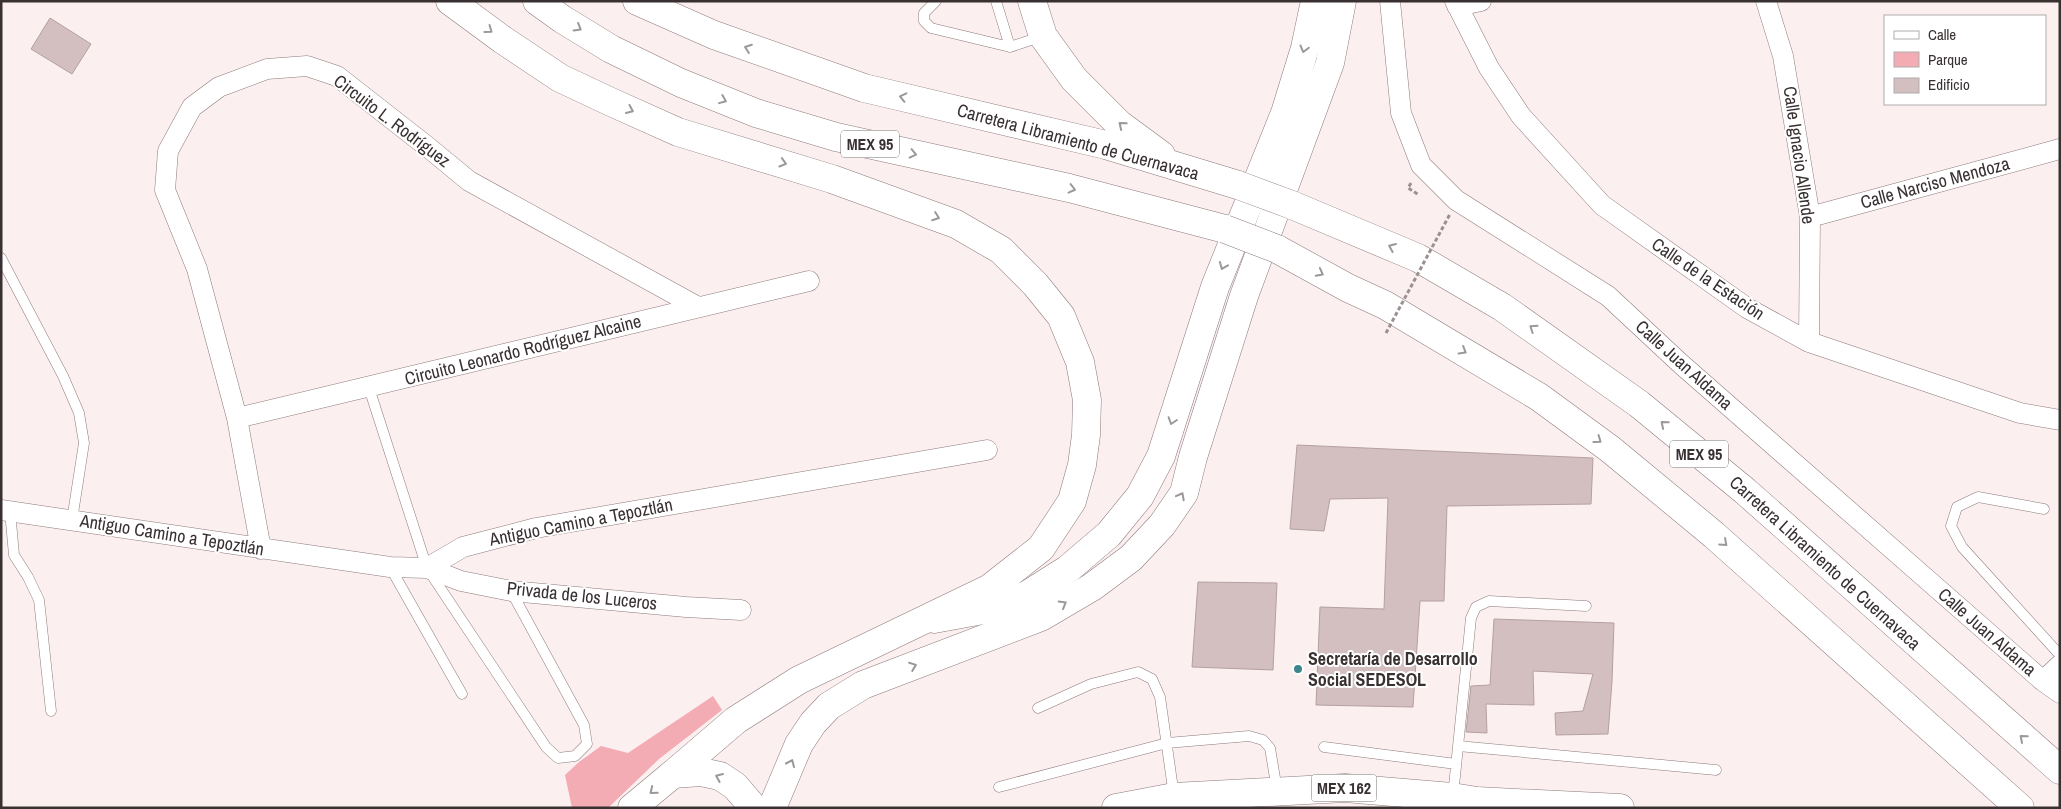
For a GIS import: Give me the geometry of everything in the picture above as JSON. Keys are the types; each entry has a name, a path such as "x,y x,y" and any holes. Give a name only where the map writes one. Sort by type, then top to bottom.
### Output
{"main road":[{"path":"450,1 503,40 560,78 678,132 832,179 956,224 1001,250 1035,284 1061,316 1080,362 1087,400 1086,435 1082,465 1072,501 1041,548 990,588 800,680 736,720 632,808"},
{"name":"MEX 95","path":"537,1 611,49 681,83 756,114 836,137 1069,188 1225,229 1278,250 1348,288 1385,305 1539,397 1610,449 1714,534 2020,808"},
{"name":"Carretera Libramiento de Cuernavaca","path":"638,1 714,35 864,88 1106,145 1238,185 1292,205 1418,258 1502,307 1639,404 1745,491 2060,770"},
{"path":"1032,1 1043,36 1074,79 1119,124 1174,166"},
{"path":"917,623 983,610 1027,595 1068,569 1109,534 1140,496 1161,456 1215,287 1284,113 1305,48 1315,1"},
{"path":"772,808 799,744 813,723 829,706 863,685 1041,617 1092,587 1131,558 1162,525 1184,493 1193,457 1244,296 1330,63 1342,1"},
{"path":"673,774 702,772 720,776 736,786 754,808"},
{"name":"MEX 162","path":"1116,808 1174,797 1345,788 1469,802 1620,808"}],"street":[{"name":"Calle Juan Aldama","path":"1390,1 1401,113 1421,165 1456,200 1608,296 1681,364 2043,681 2060,693"},
{"path":"1456,3 1481,1"},
{"name":"Calle Ignacio Allende","path":"1766,1 1783,56 1810,217 1809,342"},
{"name":"Calle de la Estación","path":"1456,3 1489,68 1521,116 1602,205 1746,308 1809,342 2020,413 2060,420"},
{"name":"Circuito L. Rodríguez","path":"261,549 237,418 197,269 165,190 168,151 192,108 219,87 267,69 307,66 337,76 468,181 698,307"},
{"name":"Calle Narciso Mendoza","path":"1810,217 2060,149"},
{"name":"Circuito Leonardo Rodríguez Alcaine","path":"237,418 369,388 809,281"},
{"name":"Antiguo Camino a Tepoztlán","path":"6,510 390,567 426,568 463,547 536,528 987,450"},
{"name":"Privada de los Luceros","path":"426,568 462,581 512,591 686,607 741,610"},
{"path":"2043,681 2060,665"}],"lane":[{"path":"936,1 924,12 924,22 931,28 1010,46 1043,36"},
{"path":"996,1 1010,46"},
{"path":"1,258 63,376 79,413 84,443 72,520"},
{"path":"369,388 426,568 546,747 558,758 575,756 587,744 584,725 512,591"},
{"path":"2044,509 1978,497 1957,507 1951,526 1962,547 2060,655"},
{"path":"6,510 14,555 39,600 52,711"},
{"path":"390,567 462,694"},
{"path":"1469,802 1456,764 1471,618 1476,607 1489,601 1586,606"},
{"path":"1038,708 1091,684 1138,672 1152,679 1160,697 1174,797"},
{"path":"999,787 1167,743 1249,736 1263,740 1270,748 1278,791"},
{"path":"1458,746 1716,770"},
{"path":"1324,747 1456,764"}],"path":[{"path":"1386,333 1450,214"}],"green space":[{"path":"713,696 722,710 659,759 608,808 572,808 565,775 579,762 601,746 628,753"}],"building":[{"path":"50,18 91,44 72,74 31,49"},
{"path":"1297,445 1593,458 1591,504 1447,506 1444,601 1420,601 1413,707 1316,705 1320,607 1384,609 1388,498 1330,499 1324,531 1290,529"},
{"path":"1198,582 1277,583 1273,670 1192,667"},
{"path":"1494,619 1614,623 1608,734 1556,735 1555,713 1583,711 1593,674 1533,671 1534,705 1486,704 1487,733 1466,732 1471,686 1490,685"}],"place":[{"name":"Secretaría de Desarrollo Social SEDESOL","path":"1298,669"}]}
